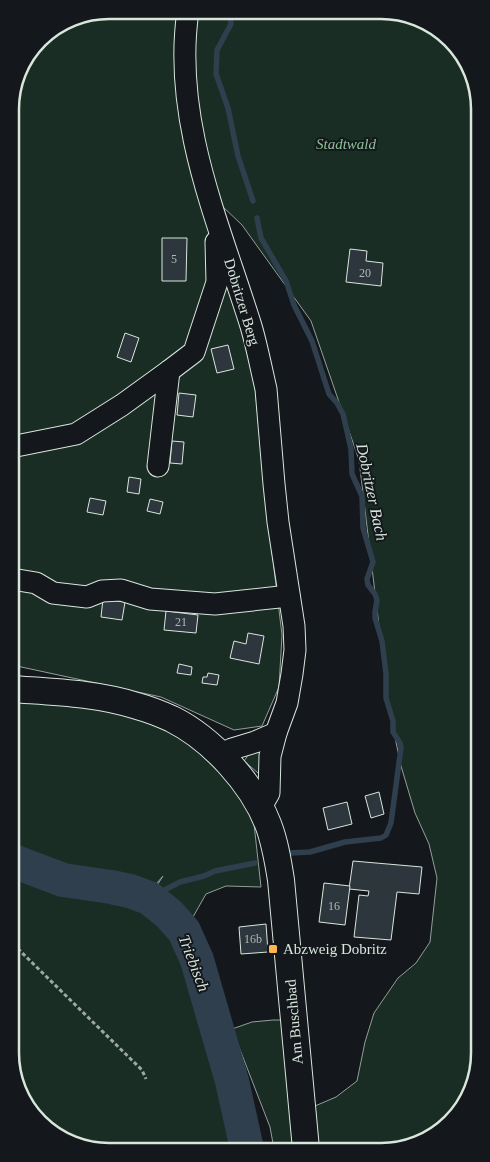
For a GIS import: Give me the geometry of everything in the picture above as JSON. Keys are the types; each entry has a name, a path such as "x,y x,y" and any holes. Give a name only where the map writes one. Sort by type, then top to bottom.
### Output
{"main road":[{"name":"Am Buschbad","path":"19,690 97,696 136,705 172,720 196,734 233,767 261,807 269,826 277,855 281,880 305,1143"}],"street":[{"name":"Dobritzer Berg","path":"187,19 185,56 191,128 204,181 252,327 266,389 278,522 294,626 295,650 292,674 286,703 270,756 269,793 261,807"},
{"path":"19,445 76,434 122,405 194,352 217,282 216,219"},
{"path":"158,466 169,372"},
{"path":"19,579 36,583 53,593 87,597 102,591 121,590 150,599 215,604 289,596"},
{"path":"220,755 276,733"}],"path":[{"path":"19,950 142,1070 146,1080"}],"green space":[{"name":"Stadtwald","path":"381,19 398,20 421,28 445,45 453,54 468,86 471,109 471,1059 470,1070 462,1093 453,1108 436,1125 421,1134 393,1142 318,1143 315,1106 336,1097 357,1081 365,1042 374,1013 398,978 416,963 430,942 437,878 429,844 415,813 401,766 389,709 359,460 311,321 242,225 200,185 242,328 255,386 264,485 282,635 279,687 262,726 234,730 161,697 19,667 19,103 20,92 28,69 37,54 54,37 69,28 97,20"},
{"path":"19,699 102,706 164,726 219,767 253,815 261,887 226,886 206,894 185,931 197,960 232,1081 246,1143 92,1142 69,1134 54,1125 37,1108 22,1076 19,1053 19,863 63,880 111,887 149,898 163,876 156,884 137,878 118,878 70,867 19,847"},
{"path":"258,751 261,753 261,768 258,773 244,761 249,754"},
{"path":"283,1020 296,1143 273,1143 270,1127 232,1029 252,1022"}],"building":[{"path":"162,238 187,238 186,281 162,281"},
{"path":"350,249 367,251 366,261 383,263 381,286 346,282"},
{"path":"125,333 139,338 131,362 117,357"},
{"path":"228,345 234,369 217,373 211,349"},
{"path":"179,393 196,395 193,417 177,415"},
{"path":"172,441 184,442 182,464 170,463"},
{"path":"129,477 141,479 139,494 127,492"},
{"path":"90,498 106,501 103,515 87,512"},
{"path":"150,499 163,502 160,514 147,511"},
{"path":"103,599 125,602 122,620 101,617"},
{"path":"166,611 198,615 196,633 164,630"},
{"path":"248,633 264,636 259,664 230,658 234,641 246,644"},
{"path":"179,664 192,667 191,675 177,673"},
{"path":"208,673 219,675 217,685 202,683 203,677 207,677"},
{"path":"379,792 384,814 371,818 365,796"},
{"path":"347,802 352,824 328,830 323,808"},
{"path":"353,861 422,867 419,894 397,892 391,940 354,937 359,895 368,896 369,891 349,889"},
{"path":"324,883 350,886 345,925 319,922"},
{"path":"266,924 268,952 241,954 239,927"}],"waterway":[{"name":"Dobritzer Bach","path":"230,19 231,24 217,50 216,74 228,108 238,156 253,201"},
{"name":"Dobritzer Bach","path":"257,218 261,238 286,281 294,305 312,341 329,394 343,414 351,449 352,474 362,496 363,528 373,562 367,579 368,585 377,600 375,618 382,641 386,674 386,698 393,721 393,732 401,748 391,823 386,835 381,838 345,842 310,852 290,853"},
{"name":"Triebisch","path":"19,863 63,880 111,887 149,898 169,914 184,931 197,960 232,1081 246,1143"},
{"name":"Dobritzer Bach","path":"149,898 180,882 215,871 255,863"}],"place":[{"name":"Abzweig Dobritz","path":"273,949"}]}
